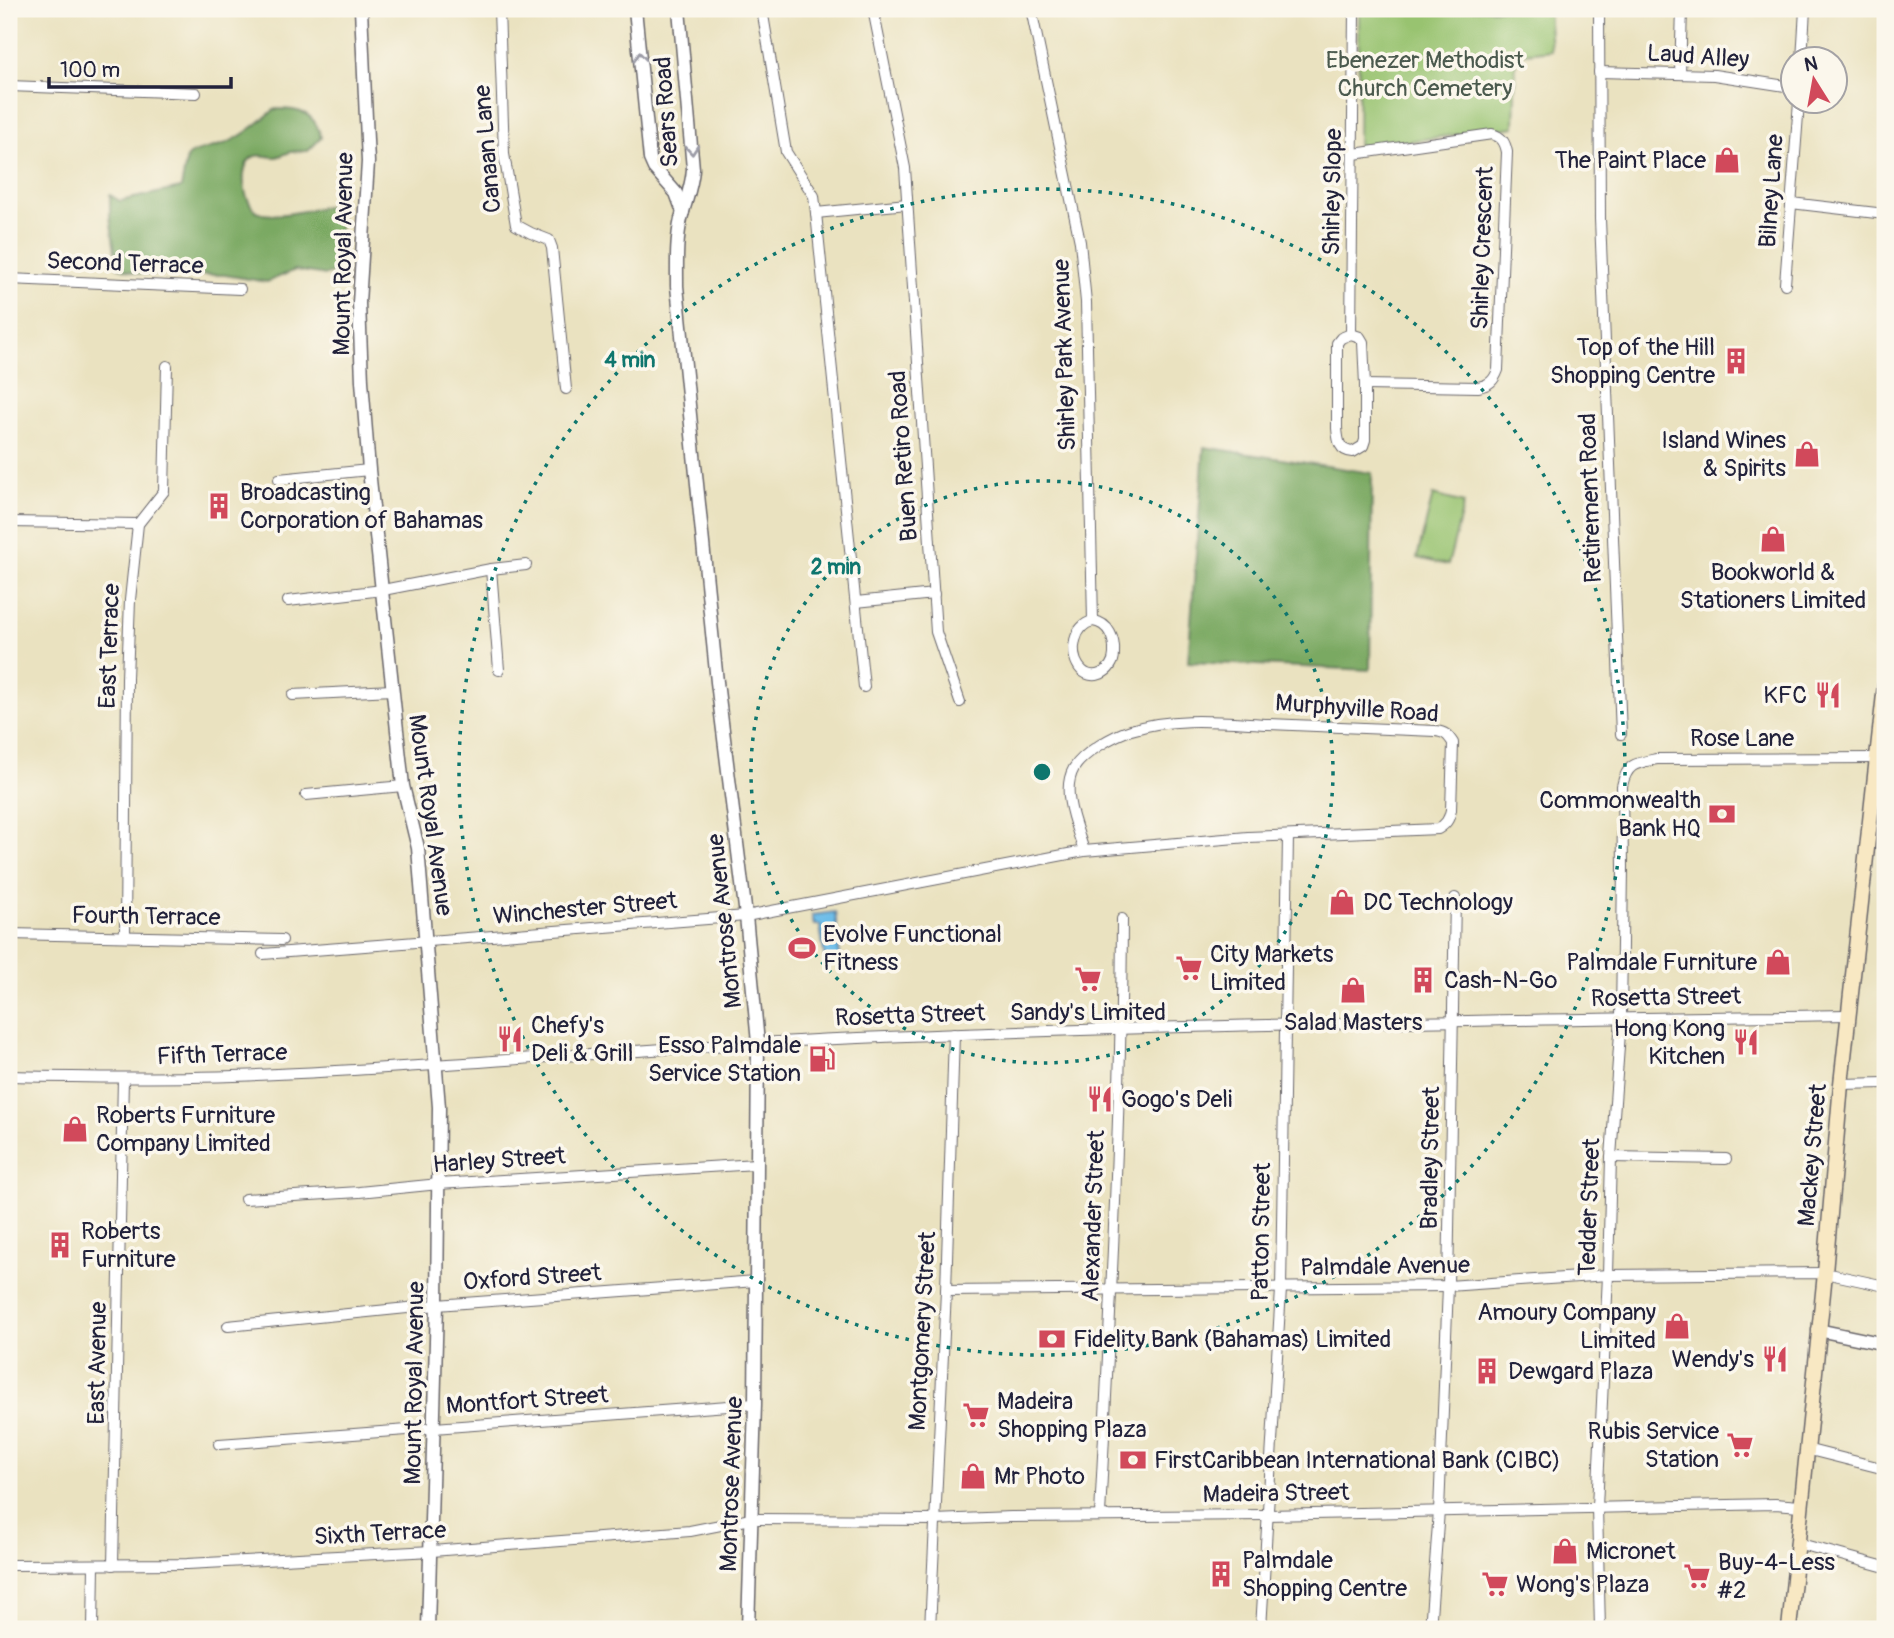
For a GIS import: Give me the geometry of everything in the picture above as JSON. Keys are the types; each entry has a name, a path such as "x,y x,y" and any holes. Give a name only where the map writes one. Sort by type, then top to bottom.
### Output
{"main road":[{"name":"Mackey Street","path":"1788,1629 1825,1273 1848,1015 1883,725 1885,685"}],"street":[{"name":"Mount Royal Avenue","path":"361,9 368,162 359,303 369,470 403,786 418,848 439,1107 432,1551 428,1629"},
{"name":"Canaan Lane","path":"499,9 504,154 510,196 516,225 549,240 552,248 566,389"},
{"path":"635,9 651,164 676,193 684,212"},
{"name":"Sears Road","path":"679,9 693,169 684,212"},
{"path":"762,9 786,152 814,196 864,687"},
{"name":"Buen Retiro Road","path":"873,9 905,168 936,632 960,702"},
{"name":"Shirley Park Avenue","path":"1031,9 1080,242 1086,302 1093,621"},
{"name":"Shirley Slope","path":"1351,334 1354,9"},
{"name":"Retirement Road","path":"1599,9 1600,219 1621,734"},
{"path":"1680,74 1682,9"},
{"path":"1803,46 1805,9"},
{"name":"Laud Alley","path":"1599,72 1714,75 1778,85"},
{"path":"9,86 196,93"},
{"name":"Bilney Lane","path":"1785,284 1798,116"},
{"name":"Shirley Crescent","path":"1353,154 1492,134 1500,136 1507,152 1498,370 1495,377 1485,386 1478,387 1365,385"},
{"path":"1791,203 1885,214"},
{"path":"816,213 907,204"},
{"name":"Montrose Avenue","path":"684,212 677,254 680,324 758,1043 755,1404 748,1629"},
{"name":"Second Terrace","path":"9,279 240,289"},
{"name":"Shirley Slope","path":"1351,334 1363,342 1365,440 1359,450 1349,452 1341,447 1338,441 1337,350 1341,338 1351,334"},
{"path":"9,522 138,524 164,491 167,366"},
{"path":"279,479 369,470"},
{"name":"East Terrace","path":"125,936 127,678 130,600 138,524"},
{"path":"288,601 383,590 526,565"},
{"path":"491,569 499,670"},
{"path":"856,602 934,594"},
{"path":"1093,621 1105,625 1110,633 1115,657 1112,666 1104,673 1096,675 1086,673 1079,667 1074,646 1082,625 1093,621"},
{"path":"293,695 392,690"},
{"name":"Murphyville Road","path":"746,916 1084,851 1248,837 1438,829 1449,818 1453,743 1443,732 1435,731 1207,721 1161,723 1132,729 1104,743 1074,768 1069,783 1069,797 1084,851"},
{"name":"Rose Lane","path":"1622,786 1628,769 1636,763 1657,759 1878,758"},
{"path":"306,795 403,786"},
{"name":"Tedder Street","path":"1600,1629 1597,1507 1611,1157 1620,1019 1622,786"},
{"name":"Patton Street","path":"1261,1629 1281,1289 1289,836"},
{"name":"Bradley Street","path":"1430,1629 1439,1511 1448,1286 1455,898"},
{"name":"Winchester Street","path":"426,941 746,916"},
{"name":"Alexander Street","path":"1100,1515 1112,1290 1122,919"},
{"name":"Fourth Terrace","path":"9,934 282,940"},
{"path":"263,954 426,941"},
{"name":"Rosetta Street","path":"436,1065 758,1043 954,1034 1848,1015"},
{"name":"Montgomery Street","path":"930,1629 946,1291 954,1034"},
{"name":"Fifth Terrace","path":"9,1076 123,1078 279,1074 436,1065"},
{"name":"East Avenue","path":"113,1565 123,1078"},
{"path":"1841,1084 1885,1083"},
{"path":"1611,1157 1726,1159"},
{"name":"Harley Street","path":"245,1199 756,1164"},
{"name":"Palmdale Avenue","path":"946,1291 1448,1286 1608,1275 1825,1273 1885,1286"},
{"name":"Oxford Street","path":"228,1326 437,1305 756,1282"},
{"path":"1818,1330 1885,1343"},
{"name":"Montfort Street","path":"219,1444 755,1404"},
{"path":"1806,1449 1885,1469"},
{"name":"Madeira Street","path":"751,1519 934,1520 1764,1504 1800,1506"},
{"name":"Sixth Terrace","path":"9,1565 187,1564 432,1551 690,1531 751,1519"},
{"path":"1797,1543 1885,1567"},
{"path":"93,1629 94,1565"}],"green space":[{"name":"Ebenezer Methodist Church Cemetery","path":"1359,9 1548,9 1551,50 1516,54 1514,127 1358,148"},
{"path":"275,109 305,113 315,122 321,138 308,151 291,152 276,157 255,156 245,168 244,187 247,196 256,211 271,215 332,205 340,212 340,263 336,272 326,275 295,270 267,282 225,275 140,274 117,267 110,195 120,201 181,188 187,157 237,138"},
{"path":"1204,447 1372,473 1370,670 1188,662"},
{"path":"1433,495 1464,503 1448,565 1417,558"}],"water":[{"path":"835,912 840,957 825,959 820,925 814,925 812,915"}],"place":[{"name":"The Paint Place","path":"1727,160"},
{"name":"Top of the Hill Shopping Centre","path":"1736,361"},
{"name":"Island Wines & Spirits","path":"1807,454"},
{"name":"Broadcasting Corporation of Bahamas","path":"219,506"},
{"name":"Bookworld & Stationers Limited","path":"1773,539"},
{"name":"KFC","path":"1828,695"},
{"name":"Commonwealth Bank HQ","path":"1722,814"},
{"name":"DC Technology","path":"1342,902"},
{"name":"Evolve Functional Fitness","path":"802,948"},
{"name":"Palmdale Furniture","path":"1778,962"},
{"name":"City Markets Limited","path":"1189,968"},
{"name":"Sandy's Limited","path":"1088,979"},
{"name":"Cash-N-Go","path":"1423,980"},
{"name":"Salad Masters","path":"1353,990"},
{"name":"Chefy's Deli & Grill","path":"510,1039"},
{"name":"Hong Kong Kitchen","path":"1746,1042"},
{"name":"Esso Palmdale Service Station","path":"822,1059"},
{"name":"Gogo's Deli","path":"1100,1099"},
{"name":"Roberts Furniture Company Limited","path":"75,1129"},
{"name":"Roberts Furniture","path":"60,1245"},
{"name":"Amoury Company Limited","path":"1677,1326"},
{"name":"Fidelity Bank (Bahamas) Limited","path":"1052,1339"},
{"name":"Wendy's","path":"1775,1359"},
{"name":"Dewgard Plaza","path":"1487,1371"},
{"name":"Madeira Shopping Plaza","path":"976,1415"},
{"name":"Rubis Service Station","path":"1740,1445"},
{"name":"FirstCaribbean International Bank (CIBC)","path":"1133,1460"},
{"name":"Mr Photo","path":"973,1476"},
{"name":"Micronet","path":"1565,1551"},
{"name":"Palmdale Shopping Centre","path":"1221,1574"},
{"name":"Buy-4-Less #2","path":"1697,1576"},
{"name":"Wong's Plaza","path":"1495,1584"}]}
